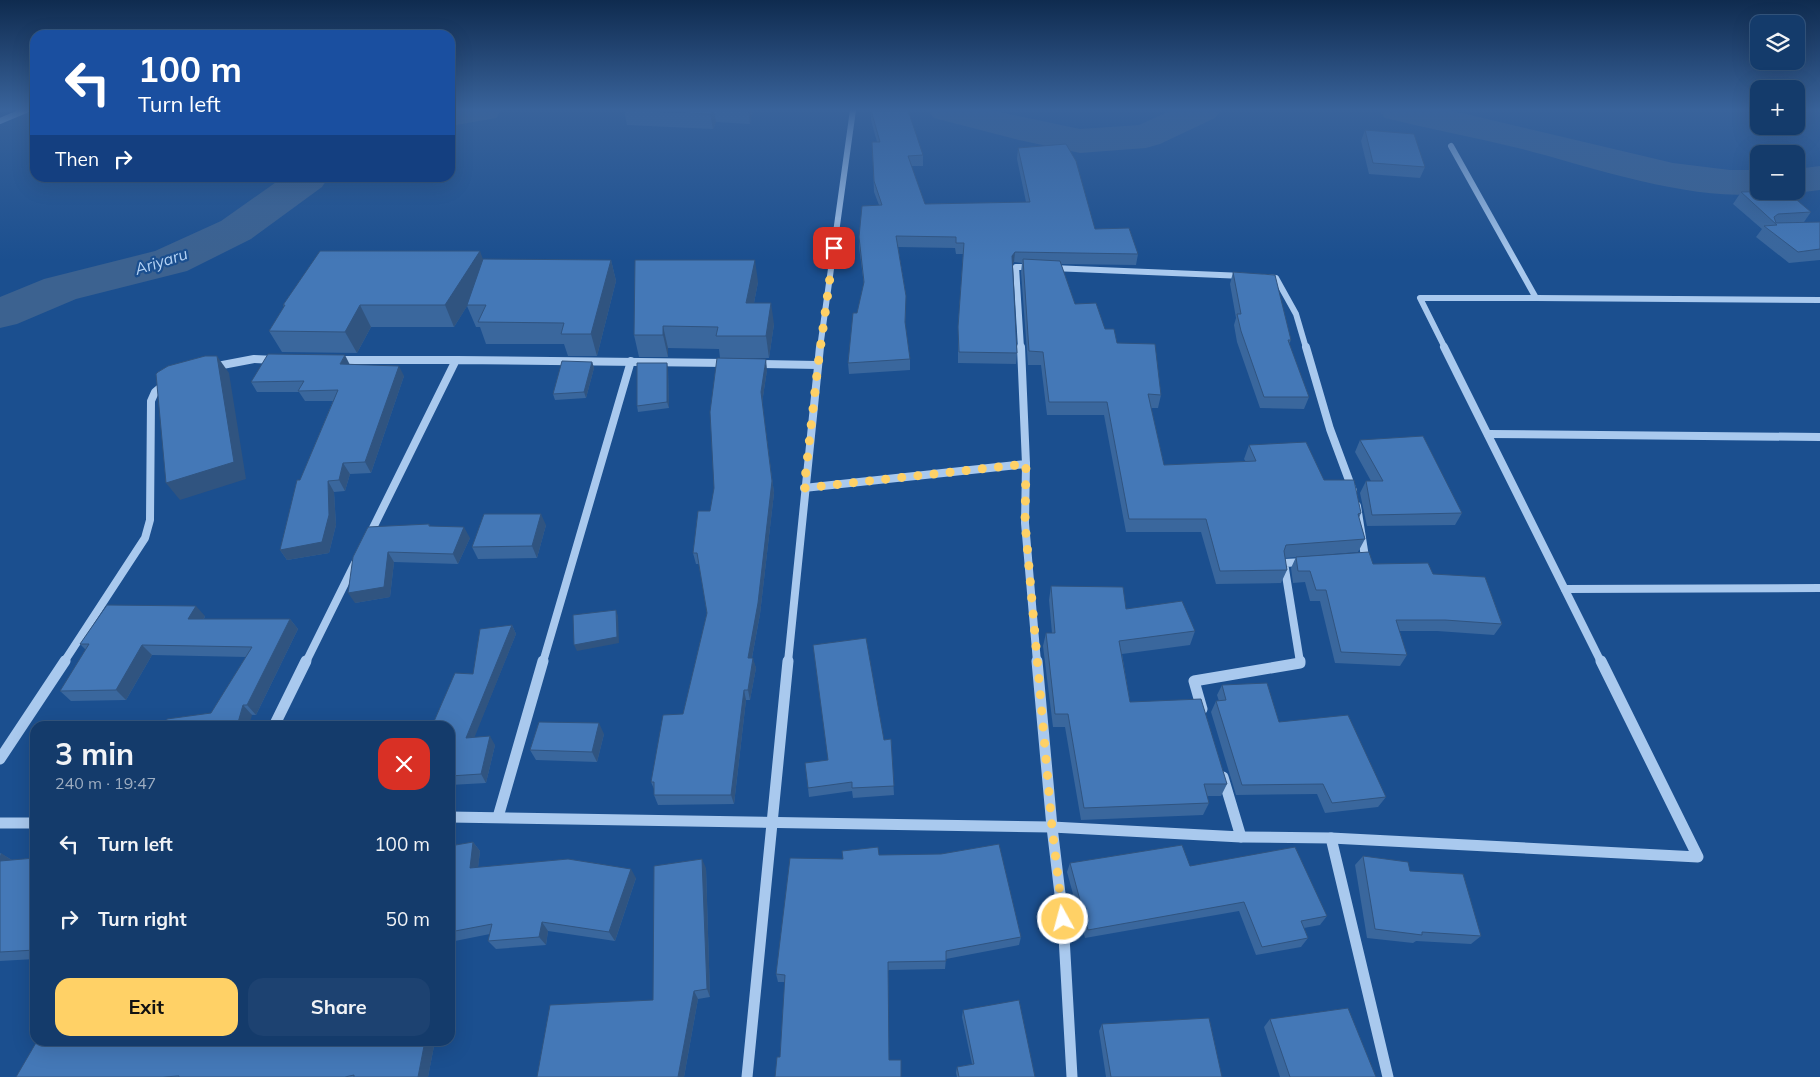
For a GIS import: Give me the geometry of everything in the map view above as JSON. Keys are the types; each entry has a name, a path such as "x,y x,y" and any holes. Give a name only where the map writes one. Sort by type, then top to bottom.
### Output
{"street":[{"path":"747,1077 804,488 818,365 846,160"},
{"path":"1458,160 1536,298"},
{"path":"1072,1077 1063,919 1052,827 1025,522 1026,413 1016,267 1276,278 1296,314 1330,429 1357,501 1365,557 1347,559"},
{"path":"455,817 1052,827 1241,837 1331,838 1698,857 1420,298 1820,300"},
{"path":"203,370 237,362 283,360"},
{"path":"322,360 739,363"},
{"path":"363,548 456,360"},
{"path":"498,817 631,361"},
{"path":"749,364 818,365"},
{"path":"0,759 135,556 145,538 150,520 151,401 155,392 178,376"},
{"path":"1488,434 1820,437"},
{"path":"804,488 1026,464"},
{"path":"276,721 358,557"},
{"path":"1205,718 1194,681 1300,663 1284,563 1311,561"},
{"path":"1565,589 1820,588"},
{"path":"1219,764 1241,837"},
{"path":"0,823 30,822"},
{"path":"1331,838 1388,1077"}],"building":[{"path":"873,160 910,160 925,204 1030,202 1021,160 1076,160 1095,229 1129,228 1138,254 1015,252 1012,256 1017,353 959,352 958,327 964,243 956,243 956,237 896,236 906,296 905,322 910,359 848,363 853,313 857,313 864,282 859,237 862,206 882,205 874,181"},
{"path":"1372,160 1423,160 1425,167 1373,163"},
{"path":"1741,192 1750,192 1750,200 1797,200 1811,212 1778,214 1774,217 1776,223 1820,222 1820,249 1798,252 1764,226 1777,225"},
{"path":"320,251 480,251 445,305 360,305 345,332 269,331 285,305 283,305"},
{"path":"483,259 611,260 591,334 561,334 564,323 478,322 486,305 467,305"},
{"path":"1023,259 1060,261 1075,304 1096,303 1105,329 1114,329 1117,343 1155,344 1161,395 1148,394 1164,465 1256,461 1249,445 1306,442 1324,480 1354,480 1361,513 1358,514 1365,539 1286,545 1284,551 1287,570 1220,571 1206,519 1129,519 1107,402 1049,402 1043,352 1029,351"},
{"path":"635,260 755,260 746,303 771,303 766,336 716,336 718,327 663,326 663,335 634,335"},
{"path":"1233,272 1275,275 1291,340 1288,340 1309,397 1264,397 1241,331 1237,314 1241,314"},
{"path":"268,354 345,355 340,364 399,366 365,462 343,463 339,480 328,481 329,515 322,542 280,550 297,480 300,480 338,390 298,391 304,381 251,382"},
{"path":"205,356 217,356 234,462 166,483 156,374 168,366"},
{"path":"717,358 766,359 761,392 772,481 758,603 748,658 753,658 748,690 744,690 731,795 654,795 654,782 651,782 663,715 683,714 707,613 697,553 693,553 698,511 710,511 714,488 710,412"},
{"path":"562,361 592,362 584,392 553,394"},
{"path":"637,363 667,363 667,402 637,406"},
{"path":"1423,436 1462,513 1372,515 1366,481 1383,481 1360,440"},
{"path":"484,514 541,514 532,546 472,547"},
{"path":"429,524 429,526 464,527 453,554 388,552 384,587 348,593 353,557 368,527"},
{"path":"1369,552 1373,564 1428,563 1433,574 1485,577 1502,624 1445,620 1396,620 1407,655 1341,652 1326,590 1316,590 1310,571 1298,571 1296,557"},
{"path":"1051,586 1123,587 1126,609 1182,601 1195,631 1119,641 1130,702 1201,699 1227,784 1204,784 1209,803 1084,808 1068,714 1055,714 1046,633 1055,633"},
{"path":"107,605 196,606 188,619 290,619 247,705 243,705 238,721 166,721 167,719 211,713 252,647 142,645 116,690 60,691 89,644 80,644"},
{"path":"616,610 617,637 574,645 573,615"},
{"path":"512,625 466,738 490,736 481,774 455,776 455,721 434,721 455,673 473,674 480,629"},
{"path":"866,638 884,740 891,739 894,786 852,788 852,782 808,788 805,763 828,760 813,645"},
{"path":"1267,683 1279,722 1348,715 1386,797 1332,803 1323,784 1242,785 1216,701 1226,700 1222,685"},
{"path":"539,722 599,723 592,752 530,750"},
{"path":"473,842 470,868 568,859 631,869 609,932 542,922 539,937 488,941 492,924 455,931 455,845"},
{"path":"999,844 1021,937 946,951 946,961 888,962 889,1060 901,1060 901,1077 775,1077 777,1057 780,1057 785,975 776,974 790,858 843,859 842,851 878,847 879,855 941,854"},
{"path":"1182,845 1190,866 1295,847 1327,916 1301,921 1308,938 1262,947 1244,902 1088,930 1070,863"},
{"path":"1363,856 1408,862 1410,871 1463,874 1481,936 1422,932 1422,935 1375,929"},
{"path":"30,858 30,950 0,952 0,861"},
{"path":"702,859 707,989 694,991 678,1077 537,1077 550,1005 653,1000 654,866"},
{"path":"1019,1000 1035,1077 959,1077 957,1067 974,1064 963,1010"},
{"path":"1348,1008 1376,1077 1290,1077 1270,1019"},
{"path":"1209,1018 1222,1077 1111,1077 1102,1024"},
{"path":"34,1046 424,1046 418,1077 354,1077 354,1075 345,1077 16,1077"}],"waterway":[{"name":"Ariyaru","path":"1610,160 1673,175 1730,182 1750,182"},
{"name":"Ariyaru","path":"1805,180 1820,178"},
{"name":"Ariyaru","path":"0,314 60,289 171,261 236,230 302,182"}],"route":[{"path":"834,248 804,488 1026,464 1025,522 1052,827 1063,919"}]}
